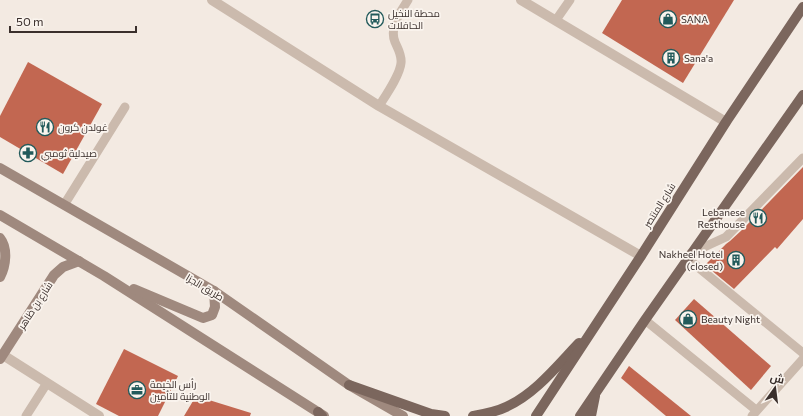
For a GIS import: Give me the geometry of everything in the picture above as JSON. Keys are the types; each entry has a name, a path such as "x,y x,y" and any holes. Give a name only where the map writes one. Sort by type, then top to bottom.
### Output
{"main road":[{"name":"شارع المنتصر","path":"536,416 641,256 726,122 803,7"},
{"path":"580,416 645,320 803,95"},
{"name":"طريق الجزا","path":"0,168 214,291 349,385 403,416"},
{"path":"0,214 104,276 321,415"},
{"path":"0,238 5,254 4,270 0,277"},
{"name":"شارع بن ظاهر","path":"1,357 54,275 64,267 79,261"},
{"path":"104,276 203,318 212,315 215,307 214,291"},
{"path":"473,416 486,414 506,407 524,397 540,383 595,326"},
{"path":"349,385 431,414 445,416"},
{"path":"591,416 596,392"}],"street":[{"path":"212,0 379,106 641,256"},
{"path":"521,0 726,122"},
{"path":"1,357 47,383 99,416"}],"lane":[{"path":"379,106 401,67 401,54 393,35 393,28 408,0"},
{"path":"556,20 570,0"},
{"path":"64,205 125,107"},
{"path":"803,158 726,237 690,256 803,353"},
{"path":"645,320 754,413 803,359"},
{"path":"26,416 47,383"}],"building":[{"name":"Sana'a","path":"622,0 734,0 683,83 602,33"},
{"name":"غولدن كرون","path":"28,62 102,104 63,174 0,137 0,116"},
{"path":"803,167 803,219 777,249 775,247 734,289 705,265 743,229"},
{"path":"694,299 771,366 751,390 675,320"},
{"name":"رأس الخيمة الوطنية للتأمين","path":"124,349 178,376 158,416 119,416 96,404"},
{"path":"629,366 691,416 666,416 621,378"},
{"path":"196,396 251,413 250,416 184,416"}],"place":[{"name":"محطة النخيل الحافلات","path":"375,19"},
{"name":"SANA","path":"668,19"},
{"name":"Sana'a","path":"671,58"},
{"name":"غولدن كرون","path":"45,127"},
{"name":"صيدلية ثومبي","path":"28,153"},
{"name":"Lebanese Resthouse","path":"758,218"},
{"name":"Nakheel Hotel (closed)","path":"736,260"},
{"name":"Beauty Night","path":"688,319"},
{"name":"رأس الخيمة الوطنية للتأمين","path":"137,390"}]}
